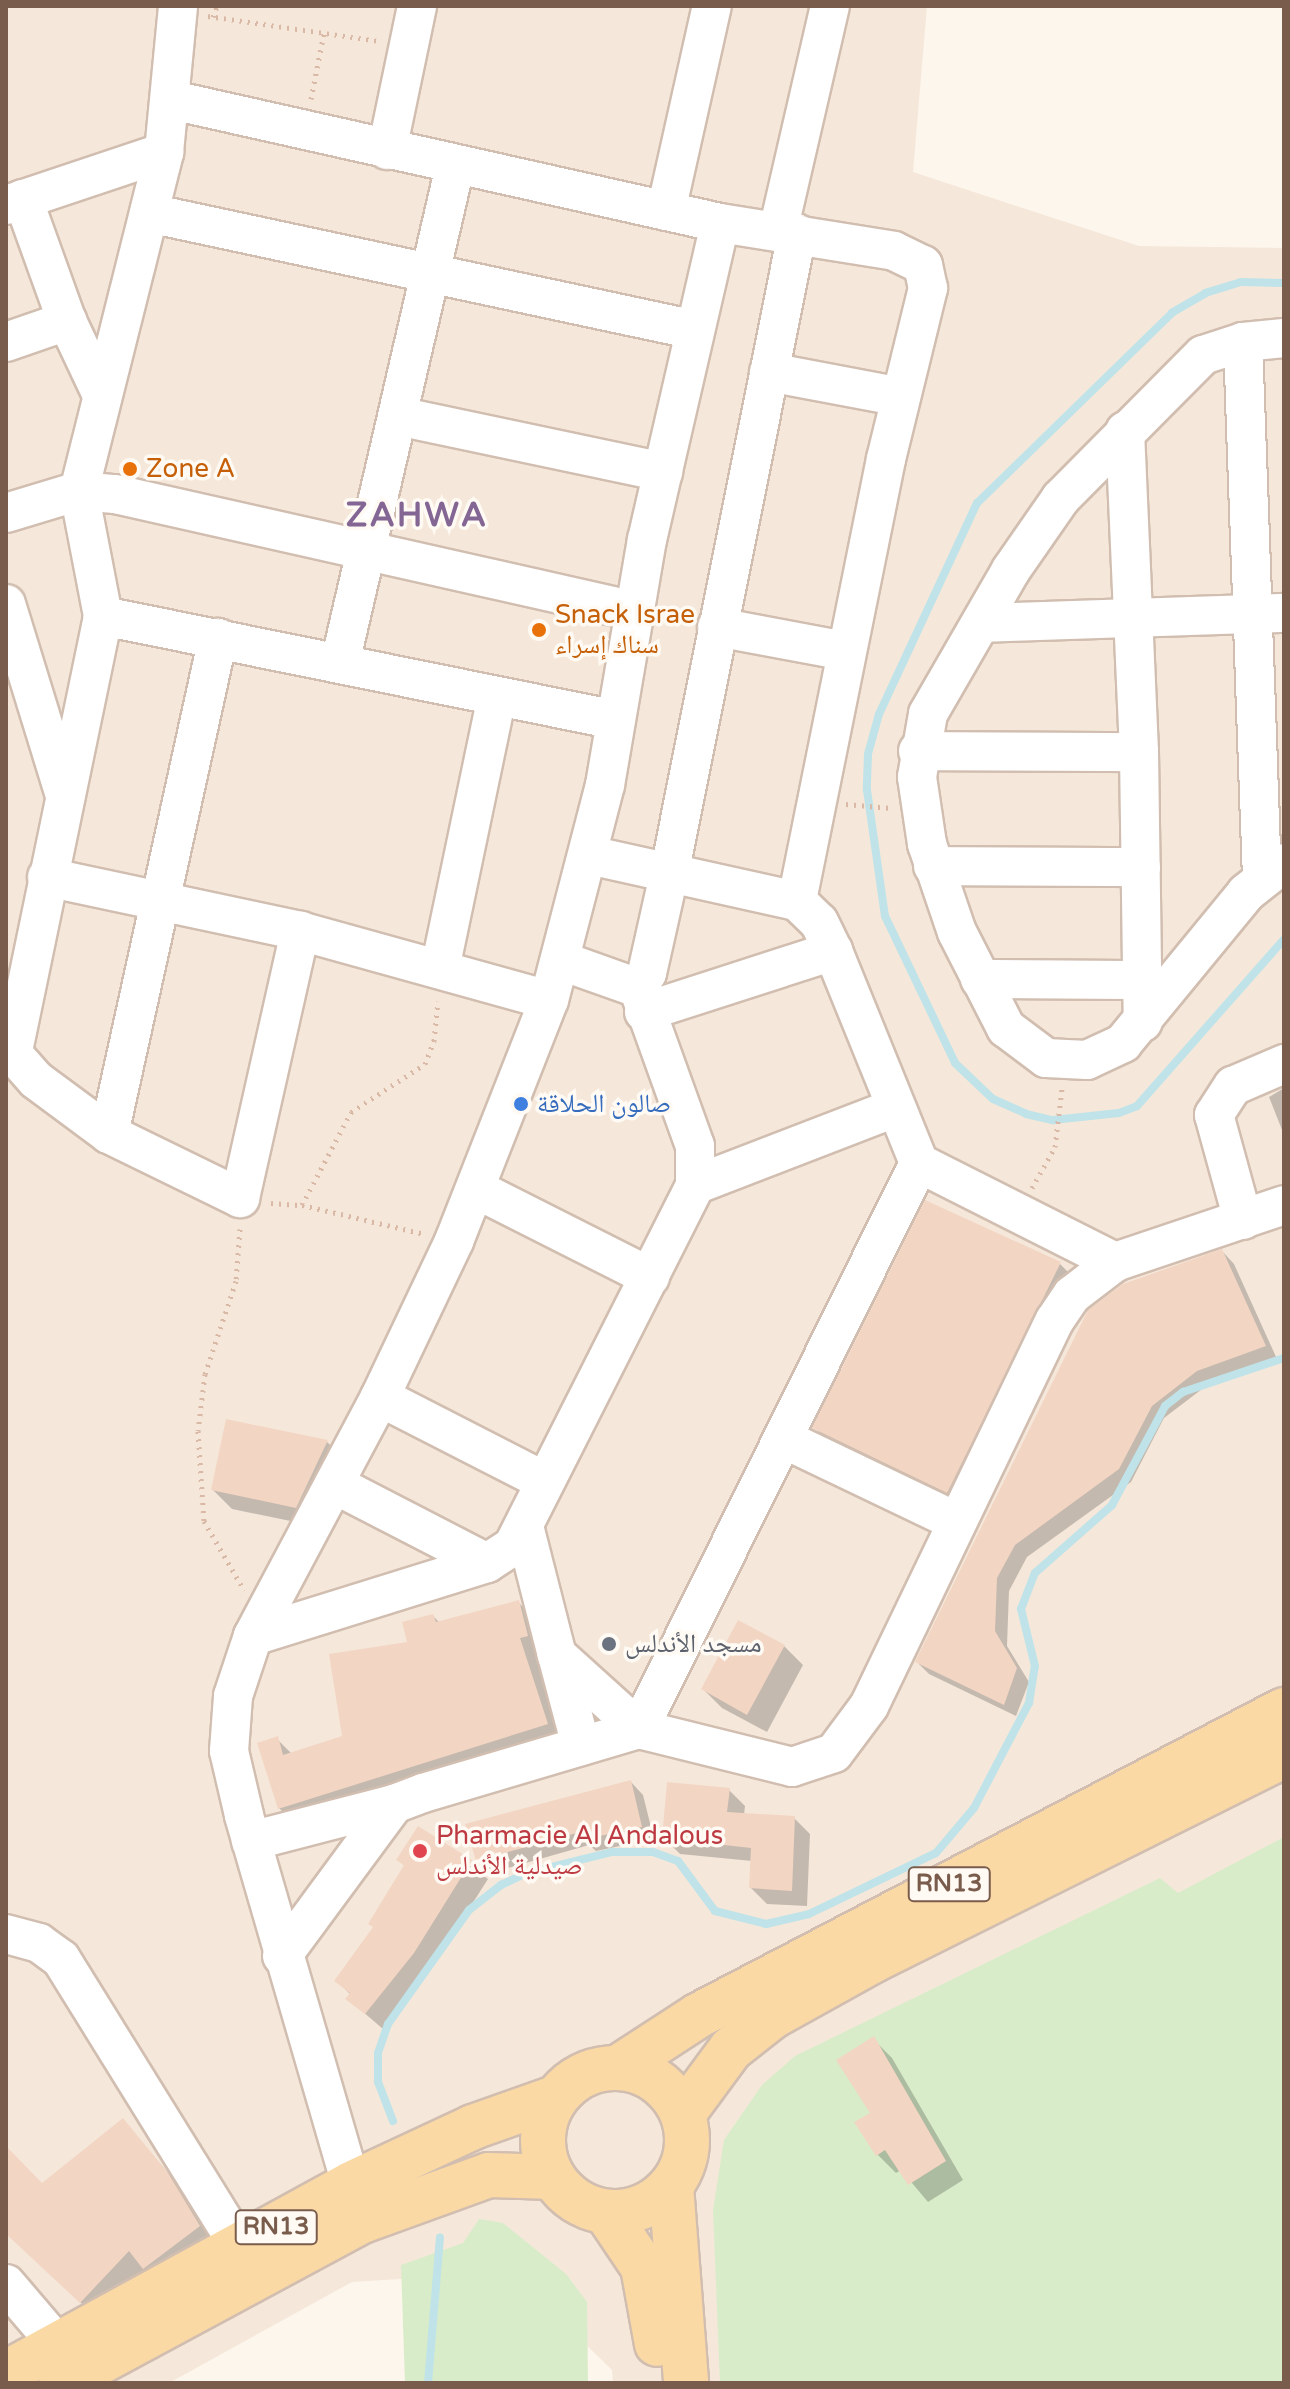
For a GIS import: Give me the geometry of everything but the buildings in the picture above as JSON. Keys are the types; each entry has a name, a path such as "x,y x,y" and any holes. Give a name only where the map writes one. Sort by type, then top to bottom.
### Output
{"main road":[{"name":"RN13","path":"60,2364 240,2248 351,2184 473,2127 555,2098 583,2074 619,2067 699,2015 1284,1710"},
{"name":"RN13","path":"683,2114 731,2049 773,2016 874,1960 1284,1756"},
{"path":"606,2212 653,2202 671,2186 687,2152 683,2114 658,2081 619,2067"},
{"path":"555,2098 542,2138 553,2177 567,2194 606,2212 643,2267 654,2307 660,2383"},
{"name":"RN13","path":"6,2373 60,2364 362,2221 489,2175 553,2177"},
{"path":"671,2186 686,2383"}],"street":[{"path":"387,150 417,6"},
{"path":"666,211 712,6"},
{"path":"258,1626 487,1563 513,1546 695,1185 695,1146 641,1000 670,870 769,372 787,232 830,6"},
{"path":"180,10 164,152 101,393 79,491 103,616 9,1051 64,1104 109,1134 240,1198 300,931"},
{"path":"172,100 455,166 720,223 894,251 923,265 928,288 845,651 797,901"},
{"path":"101,393 14,202 164,152"},
{"path":"340,663 433,275 455,166"},
{"path":"149,213 695,330"},
{"path":"351,2184 282,1956 251,1841 229,1738 233,1696 258,1626 380,1397 454,1241 562,961 589,855 663,472 720,223"},
{"path":"6,342 67,321"},
{"path":"1243,342 1267,614 1273,871 1123,1043 1087,1060 1046,1058 1006,1028 980,979 933,866 919,807 918,751 928,714 1061,498 1203,355 1243,342 1284,338"},
{"path":"769,372 901,397"},
{"path":"398,416 663,472"},
{"path":"1125,431 1135,620 1143,1022"},
{"path":"6,513 79,491 152,501 367,553 635,611"},
{"path":"6,604 16,674 65,797"},
{"path":"982,623 1267,614"},
{"path":"103,616 616,720"},
{"path":"717,627 845,651"},
{"path":"109,1134 218,638"},
{"path":"440,969 497,697"},
{"path":"918,751 1139,752"},
{"path":"589,855 670,870 797,901 819,922 833,951 919,1163 1115,1262"},
{"path":"933,866 1141,867"},
{"path":"47,877 300,931 549,1000"},
{"path":"562,961 641,1000 833,951"},
{"path":"980,979 1143,980"},
{"path":"1243,1220 1214,1115 1233,1086 1284,1064"},
{"path":"695,1185 895,1108"},
{"path":"251,1841 394,1804 639,1729 919,1163"},
{"path":"476,1189 650,1277"},
{"path":"557,1655 639,1729 792,1767 834,1753 869,1706 1055,1320 1090,1277 1115,1262 1284,1205"},
{"path":"380,1397 544,1481"},
{"path":"784,1439 957,1522"},
{"path":"334,1484 487,1563"},
{"path":"524,1526 581,1746"},
{"path":"282,1956 394,1804"},
{"path":"6,1934 39,1943 61,1959 240,2248"},
{"path":"6,2284 60,2364"}],"path":[{"path":"180,10 217,6"},
{"path":"180,10 409,46"},
{"path":"305,130 324,33"},
{"path":"845,804 881,807"},
{"path":"302,1205 351,1112 418,1071 430,1056 440,969"},
{"path":"1018,1213 1055,1147 1062,1091"},
{"path":"258,1626 204,1521 201,1492 199,1408 236,1281 240,1198 302,1205 454,1241"}],"shaded area":[{"path":"6,6 927,6 913,172 1139,246 1284,248 1284,2383 613,2383 612,2370 534,2294 496,2273 352,2282 169,2383 6,2383"}],"green space":[{"path":"1284,1837 1284,2383 720,2383 713,2210 724,2140 762,2085 795,2056 1160,1878 1178,1893"},
{"path":"479,2219 503,2223 566,2274 587,2302 588,2383 405,2383 401,2265 463,2243"}],"waterway":[{"path":"1284,283 1241,282 1206,293 1172,313 977,503 879,714 868,754 867,790 885,916 955,1063 993,1099 1026,1114 1053,1120 1119,1113 1137,1106 1284,939"},
{"path":"393,2121 378,2082 378,2053 388,2024 469,1910 501,1885 527,1873 612,1852 653,1852 678,1861 715,1911 766,1924 809,1914 936,1853 974,1808 1029,1703 1035,1666 1021,1609 1035,1573 1112,1505 1165,1406 1183,1392 1284,1358"},
{"path":"428,2383 440,2237"}],"place":[{"name":"Zone A","path":"130,469"},
{"name":"Snack Israe سناك إسراء","path":"539,630"},
{"name":"صالون الحلاقة","path":"521,1104"},
{"name":"مسجد الأندلس","path":"609,1644"},
{"name":"Pharmacie Al Andalous صيدلية الأندلس","path":"420,1851"}],"district":[{"name":"ZAHWA","path":"417,516"}]}
